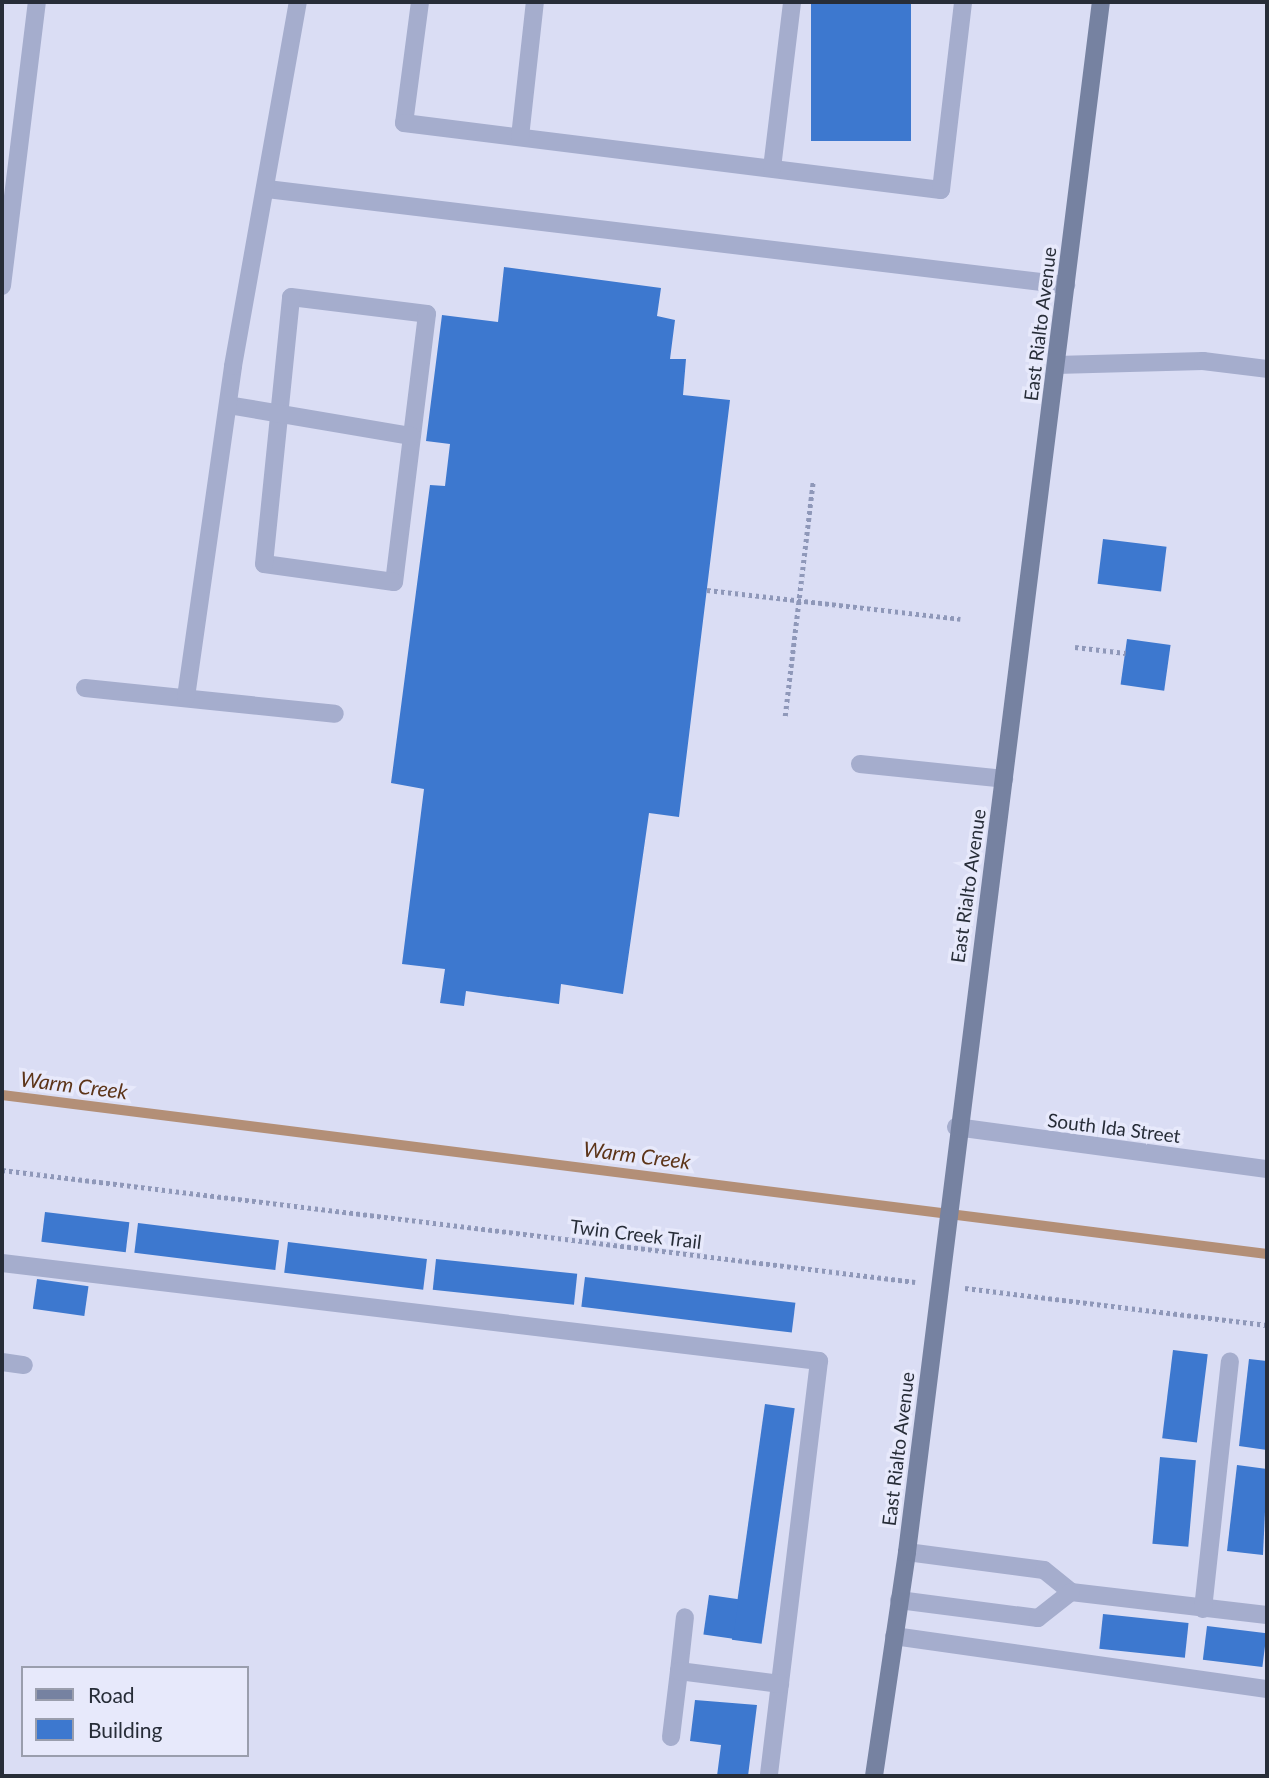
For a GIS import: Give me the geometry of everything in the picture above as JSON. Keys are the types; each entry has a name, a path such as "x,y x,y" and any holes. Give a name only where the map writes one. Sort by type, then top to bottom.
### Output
{"street":[{"name":"East Rialto Avenue","path":"874,1776 906,1552 956,1127 1004,779 1101,2"}],"lane":[{"path":"2,286 37,2"},
{"path":"186,697 228,405 298,2"},
{"path":"420,2 404,123 942,190 963,2"},
{"path":"520,137 535,2"},
{"path":"772,168 792,2"},
{"path":"267,189 1066,285"},
{"path":"291,297 427,314 394,582 264,564 279,414 291,297"},
{"path":"1056,365 1203,360 1267,369"},
{"path":"228,405 411,436"},
{"path":"85,688 335,714"},
{"path":"860,764 1004,779"},
{"name":"South Ida Street","path":"956,1127 1267,1169"},
{"path":"2,1263 819,1361 769,1776"},
{"path":"1203,1609 1230,1361"},
{"path":"2,1362 24,1365"},
{"path":"906,1552 1044,1570 1071,1592 1267,1615"},
{"path":"899,1600 1038,1618 1071,1592"},
{"path":"671,1737 685,1617"},
{"path":"894,1636 1267,1689"},
{"path":"679,1671 780,1684"}],"path":[{"path":"785,716 813,481"},
{"path":"707,590 960,619"},
{"path":"1075,647 1126,653"},
{"name":"Twin Creek Trail","path":"2,1170 940,1279 1267,1325"}],"building":[{"path":"811,2 911,2 911,141 811,141"},
{"path":"504,267 661,288 657,316 675,320 670,359 686,359 683,395 730,400 679,817 649,813 623,994 561,984 559,1004 466,991 464,1006 440,1003 445,969 402,964 424,789 391,783 430,485 445,486 450,444 426,441 442,315 498,322"},
{"path":"1103,539 1167,547 1161,591 1098,584"},
{"path":"1127,639 1171,645 1164,691 1121,685"},
{"path":"45,1212 129,1222 126,1252 41,1242"},
{"path":"138,1223 279,1240 275,1270 134,1253"},
{"path":"288,1242 427,1259 423,1290 284,1273"},
{"path":"436,1259 577,1274 574,1305 433,1290"},
{"path":"585,1277 795,1303 792,1333 581,1307"},
{"path":"37,1279 88,1286 84,1316 33,1309"},
{"path":"1173,1350 1208,1354 1197,1443 1162,1438"},
{"path":"1249,1359 1267,1361 1267,1450 1239,1446"},
{"path":"765,1404 795,1408 762,1644 732,1640"},
{"path":"1160,1457 1196,1460 1188,1547 1152,1544"},
{"path":"1237,1465 1267,1469 1263,1555 1227,1551"},
{"path":"709,1595 739,1599 733,1639 703,1635"},
{"path":"1103,1614 1189,1623 1185,1658 1099,1649"},
{"path":"1207,1626 1267,1633 1262,1667 1203,1660"},
{"path":"695,1700 757,1705 748,1776 717,1776 721,1745 690,1741"}],"waterway":[{"name":"Warm Creek","path":"2,1095 1267,1254"}]}
